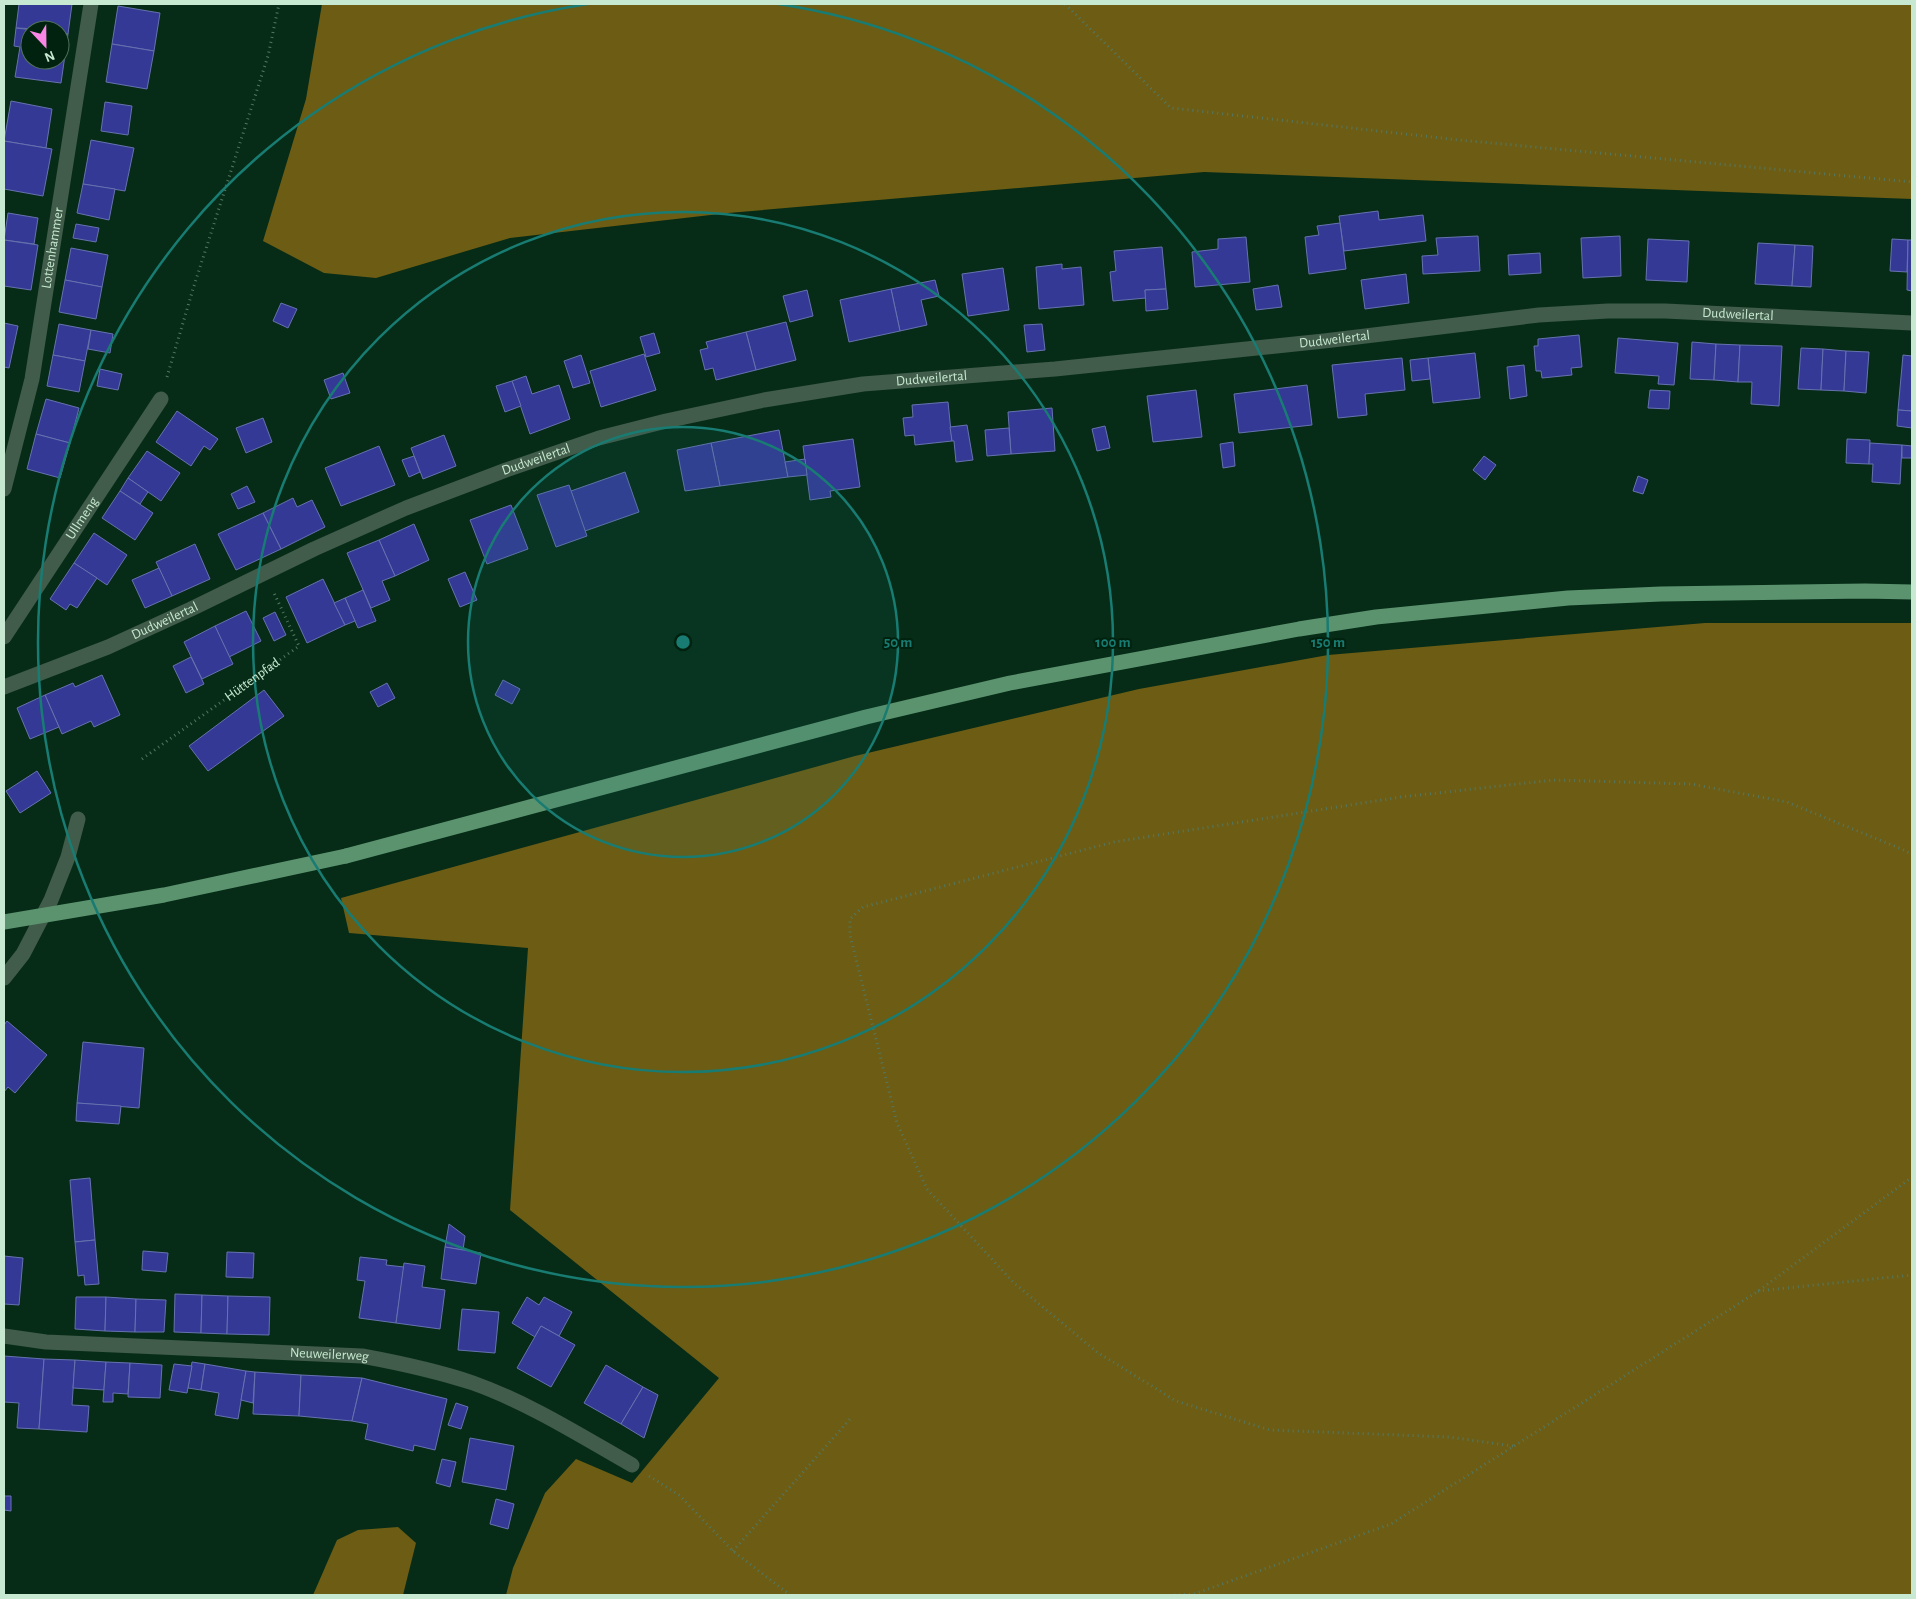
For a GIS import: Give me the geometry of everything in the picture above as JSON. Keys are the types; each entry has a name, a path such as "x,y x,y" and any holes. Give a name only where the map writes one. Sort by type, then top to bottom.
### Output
{"main road":[{"path":"4,922 164,895 346,856 500,813 933,701 1010,683 1289,630 1376,616 1568,598 1671,594 1912,592"}],"street":[{"name":"Lottenhammer","path":"4,489 32,379 92,4"},
{"name":"Dudweilertal","path":"4,687 108,647 406,508 506,470 599,438 666,421 764,400 863,384 1056,369 1539,315 1608,311 1665,311 1912,323"},
{"name":"Ullmeng","path":"4,638 160,400"},
{"path":"4,978 24,954 51,900 68,858 78,819"},
{"name":"Neuweilerweg","path":"4,1336 46,1342 362,1356 400,1363 475,1384 529,1408 632,1465"}],"path":[{"path":"160,400 193,289 268,56 279,4"},
{"path":"1065,4 1171,108 1459,140 1912,182"},
{"name":"Hüttenpfad","path":"142,759 299,646 265,573"},
{"path":"1513,1446 1449,1437 1270,1430 1176,1401 1096,1352 1014,1283 926,1189 898,1123 850,935 850,919 862,907 1114,842 1402,797 1554,780 1691,784 1787,802 1912,854"},
{"path":"1174,1595 1194,1594 1390,1524 1757,1292 1912,1177"},
{"path":"1757,1292 1912,1275"},
{"path":"733,1551 851,1418"},
{"path":"632,1465 679,1495 733,1551 790,1595"}],"shaded area":[{"path":"322,4 1912,4 1912,199 1204,172 728,213 510,238 376,278 324,273 263,241 306,99"},
{"path":"1705,623 1912,623 1912,1595 506,1595 513,1568 545,1493 576,1459 632,1483 719,1378 510,1210 528,948 349,933 341,898 855,756 1139,689 1328,655"},
{"path":"398,1527 416,1543 403,1595 313,1595 337,1540 358,1530"}],"building":[{"path":"19,4 72,4 70,20 20,20 20,28 16,28"},
{"path":"118,6 160,13 154,51 112,44"},
{"path":"16,28 20,28 20,47 14,46"},
{"path":"112,44 154,51 147,89 106,82"},
{"path":"20,47 20,70 63,70 61,83 15,77"},
{"path":"11,101 52,109 46,148 4,141"},
{"path":"105,102 132,106 128,135 101,131"},
{"path":"91,140 134,148 125,191 83,184"},
{"path":"4,141 52,149 43,196 4,189"},
{"path":"83,184 115,189 109,220 77,213"},
{"path":"1378,211 1379,220 1423,215 1426,241 1344,251 1339,216"},
{"path":"8,213 38,218 34,244 4,240"},
{"path":"1340,223 1346,269 1309,274 1305,237 1319,235 1317,226"},
{"path":"76,224 99,228 96,242 73,238"},
{"path":"1478,236 1480,271 1423,274 1422,256 1438,255 1436,238"},
{"path":"1620,236 1621,276 1583,278 1581,238"},
{"path":"1246,237 1250,282 1195,287 1192,252 1218,249 1218,239"},
{"path":"1648,239 1689,241 1687,282 1646,280"},
{"path":"1892,239 1908,240 1907,272 1890,271"},
{"path":"4,240 38,245 31,290 4,286"},
{"path":"1908,240 1912,240 1912,291 1907,290"},
{"path":"1758,243 1795,245 1792,286 1755,284"},
{"path":"1795,245 1813,246 1811,287 1792,286"},
{"path":"1162,247 1166,289 1145,290 1146,298 1113,301 1110,272 1116,271 1114,251"},
{"path":"71,248 108,255 102,287 65,280"},
{"path":"1540,253 1541,273 1509,275 1508,255"},
{"path":"1062,264 1062,269 1081,267 1084,305 1039,309 1036,267"},
{"path":"1003,268 1009,310 968,316 962,274"},
{"path":"1406,274 1409,303 1365,309 1361,280"},
{"path":"65,280 102,287 96,319 59,312"},
{"path":"935,280 939,296 921,300 927,325 900,331 891,289"},
{"path":"1278,285 1282,307 1256,310 1253,289"},
{"path":"891,289 900,331 849,342 840,300"},
{"path":"1166,289 1168,309 1146,311 1145,290"},
{"path":"807,290 813,316 790,322 783,296"},
{"path":"281,303 297,309 288,328 273,321"},
{"path":"786,322 796,360 756,370 746,332"},
{"path":"4,323 18,326 9,368 4,367"},
{"path":"59,324 91,330 85,361 53,355"},
{"path":"1042,324 1045,350 1027,352 1024,325"},
{"path":"91,330 113,334 110,353 88,349"},
{"path":"746,332 756,370 716,380 713,368 705,370 700,350 708,348 706,342"},
{"path":"654,333 660,353 646,357 640,337"},
{"path":"1579,335 1582,367 1571,368 1572,375 1542,378 1541,371 1536,371 1534,346 1538,346 1538,339"},
{"path":"1618,338 1678,343 1674,385 1658,384 1659,376 1615,373"},
{"path":"1692,342 1716,344 1714,380 1690,379"},
{"path":"1716,344 1740,345 1738,382 1714,380"},
{"path":"1740,345 1782,346 1779,406 1751,404 1752,382 1738,382"},
{"path":"1801,348 1823,349 1821,390 1798,389"},
{"path":"1823,349 1846,351 1844,391 1821,390"},
{"path":"1846,351 1869,352 1866,393 1844,391"},
{"path":"1475,353 1480,398 1433,403 1428,358"},
{"path":"644,354 656,390 601,407 590,371"},
{"path":"53,355 85,361 79,392 47,386"},
{"path":"581,355 590,383 573,388 564,361"},
{"path":"1903,355 1912,356 1912,411 1898,410"},
{"path":"1402,358 1405,390 1365,394 1367,415 1338,418 1332,365"},
{"path":"1428,358 1430,379 1412,381 1410,360"},
{"path":"1524,365 1527,396 1510,399 1507,367"},
{"path":"100,369 122,374 118,390 97,386"},
{"path":"343,373 350,393 331,399 324,380"},
{"path":"526,376 532,394 559,385 570,419 530,434 512,381"},
{"path":"512,381 521,406 505,412 496,386"},
{"path":"1307,385 1312,425 1239,433 1234,394"},
{"path":"1196,390 1202,437 1153,442 1147,396"},
{"path":"1650,390 1670,391 1669,409 1648,408"},
{"path":"46,399 79,408 70,443 36,434"},
{"path":"948,402 952,441 915,445 914,435 905,436 903,418 913,417 912,405"},
{"path":"1052,408 1055,451 1011,454 1008,412"},
{"path":"1898,410 1912,411 1912,428 1897,426"},
{"path":"177,411 218,439 210,450 204,446 191,466 156,442"},
{"path":"263,418 272,442 246,453 236,428"},
{"path":"967,425 973,460 956,462 954,441 952,441 950,427"},
{"path":"1105,426 1110,448 1097,451 1092,429"},
{"path":"1009,428 1011,454 987,456 985,430"},
{"path":"779,430 788,477 720,486 711,443"},
{"path":"36,434 70,443 60,478 27,469"},
{"path":"444,435 456,466 423,479 411,448"},
{"path":"853,439 860,487 830,491 831,497 810,500 803,446"},
{"path":"1847,439 1870,440 1869,464 1846,463"},
{"path":"1233,442 1235,466 1223,468 1220,444"},
{"path":"711,443 720,486 685,491 677,450"},
{"path":"1870,443 1902,445 1900,484 1872,482 1873,464 1869,464"},
{"path":"1902,445 1912,446 1912,458 1902,458"},
{"path":"379,446 395,485 341,506 325,468"},
{"path":"147,451 180,473 161,501 128,478"},
{"path":"414,456 420,472 409,477 402,460"},
{"path":"1484,456 1496,465 1485,480 1473,470"},
{"path":"805,459 807,475 788,477 785,462"},
{"path":"625,472 639,512 585,531 571,491"},
{"path":"1638,476 1648,480 1643,494 1633,491"},
{"path":"128,478 148,492 140,504 120,491"},
{"path":"569,485 587,536 556,547 537,495"},
{"path":"247,486 255,502 238,509 231,494"},
{"path":"120,491 153,513 135,540 102,518"},
{"path":"293,498 297,507 312,500 325,527 281,549 263,513"},
{"path":"511,505 528,549 487,564 470,520"},
{"path":"263,513 281,549 236,570 218,534"},
{"path":"414,524 429,560 395,576 379,540"},
{"path":"94,533 127,555 107,585 74,563"},
{"path":"379,540 395,576 382,581 390,600 371,608 347,553"},
{"path":"195,544 210,579 172,596 156,562"},
{"path":"74,563 97,578 77,608 70,604 66,610 50,599"},
{"path":"159,568 172,596 145,608 132,580"},
{"path":"465,572 477,600 460,607 448,579"},
{"path":"323,579 345,625 307,643 286,597"},
{"path":"363,590 376,621 358,628 345,598"},
{"path":"345,598 355,621 345,625 334,603"},
{"path":"246,611 261,641 229,657 215,626"},
{"path":"275,612 286,635 274,641 263,618"},
{"path":"215,626 233,664 202,679 184,642"},
{"path":"191,657 204,684 186,693 173,666"},
{"path":"102,675 120,715 94,727 91,721 62,734 45,695 73,683 75,687"},
{"path":"503,680 520,689 512,704 495,695"},
{"path":"387,683 395,698 378,707 370,692"},
{"path":"264,690 284,716 208,771 189,746"},
{"path":"45,695 59,727 30,739 17,708"},
{"path":"37,771 51,793 20,813 6,791"},
{"path":"7,1021 47,1055 15,1093 8,1087 4,1092 4,1025"},
{"path":"83,1042 144,1048 139,1108 77,1103"},
{"path":"77,1103 121,1106 119,1124 76,1121"},
{"path":"90,1178 95,1240 75,1242 70,1180"},
{"path":"449,1224 465,1236 463,1250 445,1247"},
{"path":"95,1240 99,1284 85,1285 84,1275 78,1276 75,1242"},
{"path":"445,1247 481,1253 476,1284 441,1279"},
{"path":"143,1251 168,1253 166,1272 142,1270"},
{"path":"227,1252 254,1253 253,1278 226,1277"},
{"path":"4,1256 23,1258 19,1305 4,1304"},
{"path":"360,1257 387,1260 386,1265 404,1267 396,1323 359,1318 365,1281 357,1280"},
{"path":"404,1263 425,1266 422,1287 445,1290 440,1329 396,1323"},
{"path":"175,1294 202,1295 201,1333 174,1332"},
{"path":"202,1295 228,1296 227,1334 201,1333"},
{"path":"228,1296 270,1297 269,1335 227,1334"},
{"path":"76,1297 106,1297 105,1331 75,1329"},
{"path":"106,1297 136,1299 135,1332 105,1331"},
{"path":"527,1297 539,1305 544,1297 572,1312 559,1336 541,1326 535,1337 512,1323"},
{"path":"136,1299 166,1300 164,1332 135,1332"},
{"path":"462,1309 499,1312 495,1353 458,1350"},
{"path":"541,1326 575,1345 551,1387 517,1368"},
{"path":"4,1356 44,1359 39,1429 17,1428 19,1403 4,1402"},
{"path":"44,1359 75,1360 72,1405 89,1406 87,1432 39,1429"},
{"path":"75,1360 106,1362 104,1390 73,1388"},
{"path":"106,1362 130,1363 128,1394 113,1393 113,1402 103,1402"},
{"path":"192,1362 205,1364 201,1390 188,1388"},
{"path":"130,1363 162,1365 160,1398 128,1397"},
{"path":"174,1364 192,1366 187,1393 169,1390"},
{"path":"205,1364 246,1371 238,1419 215,1415 219,1393 201,1390"},
{"path":"606,1365 643,1387 621,1424 584,1403"},
{"path":"246,1371 255,1372 253,1403 241,1400"},
{"path":"255,1372 301,1375 299,1416 253,1414"},
{"path":"301,1375 362,1378 352,1421 299,1416"},
{"path":"362,1378 447,1399 435,1450 414,1445 413,1451 365,1439 368,1424 352,1421"},
{"path":"643,1387 658,1395 644,1438 621,1424"},
{"path":"456,1403 468,1407 461,1429 448,1425"},
{"path":"470,1438 514,1446 506,1490 462,1482"},
{"path":"442,1459 456,1462 450,1487 436,1483"},
{"path":"4,1496 11,1496 11,1511 4,1510"},
{"path":"496,1499 514,1504 508,1529 490,1524"}]}
